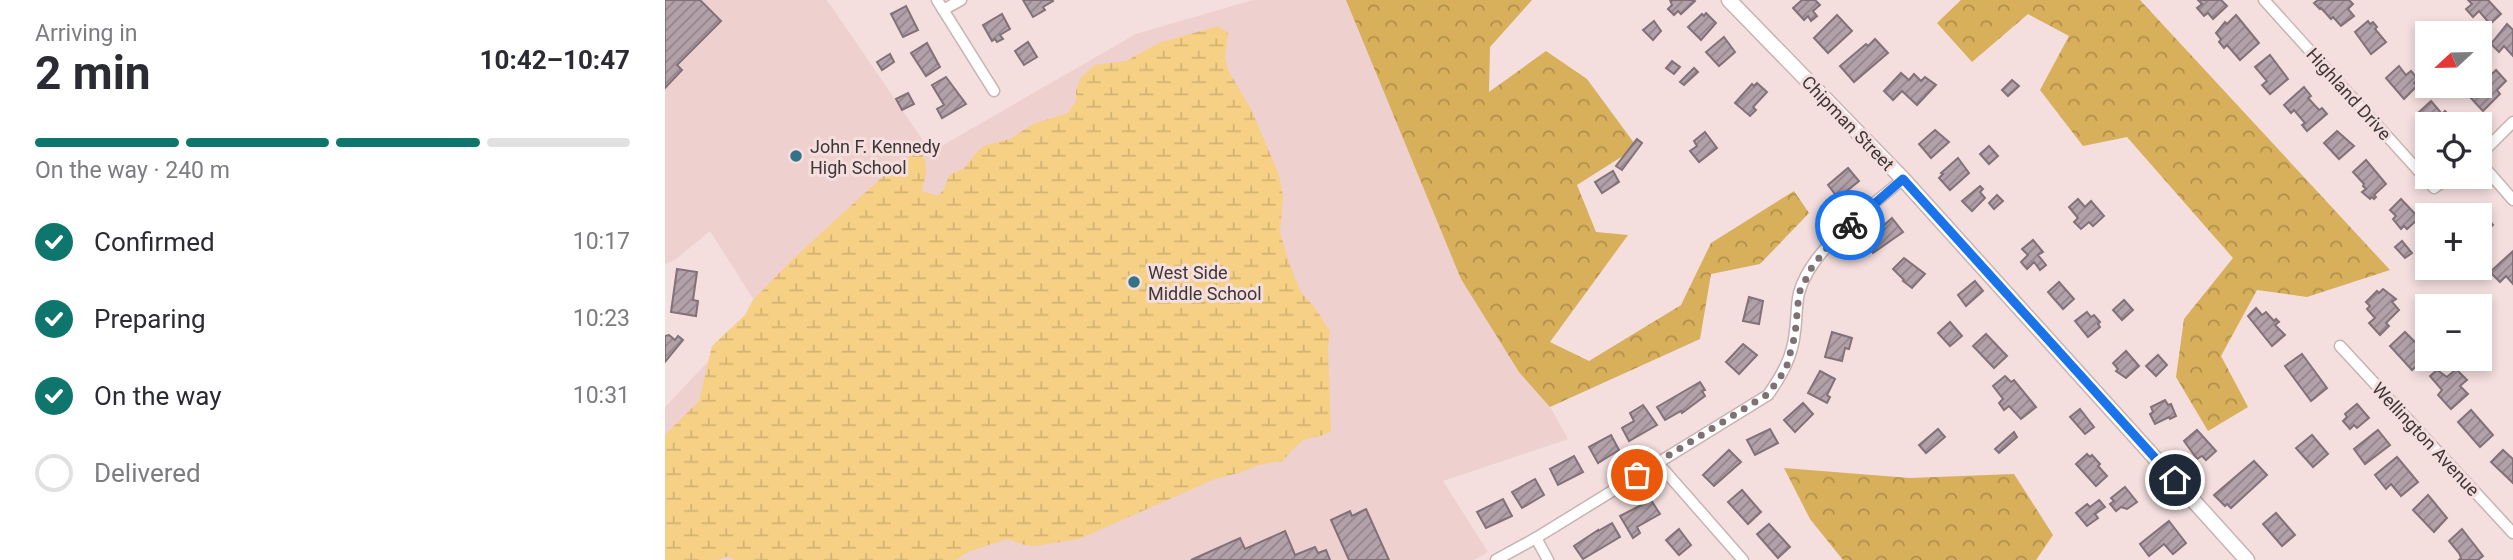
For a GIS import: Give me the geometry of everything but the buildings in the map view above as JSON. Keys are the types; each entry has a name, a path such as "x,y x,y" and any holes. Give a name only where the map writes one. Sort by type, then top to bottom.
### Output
{"street":[{"path":"961,0 940,5 995,91"},
{"name":"Chipman Street","path":"1729,0 1903,179 2247,560"},
{"name":"Highland Drive","path":"2264,0 2415,167"},
{"path":"2492,143 2513,122"},
{"path":"2492,176 2513,201"},
{"path":"1496,560 1768,394 1786,369 1795,335 1799,293 1812,267 1833,240 1903,179"},
{"name":"Wellington Avenue","path":"2340,346 2513,533"},
{"path":"1657,462 1743,560"},
{"path":"1536,538 1548,560"}],"shaded area":[{"name":"West Side Middle School","path":"665,0 827,0 931,152 1136,34 1253,0 1360,0 1490,299 1568,439 1443,481 1488,552 1474,560 665,560 665,407 759,308 710,231 675,260 665,264"}],"green space":[{"path":"1346,0 1532,0 1490,47 1489,92 1546,51 1587,79 1637,147 1577,185 1596,232 1628,235 1550,342 1589,361 1681,305 1711,243 1794,191 1809,213 1760,264 1711,274 1700,339 1550,407 1519,372 1461,279"},
{"path":"1961,0 2140,0 2390,270 2307,297 2257,290 2221,356 2248,407 2208,431 2176,377 2184,319 2233,258 2127,137 2083,146 2040,90 2069,36 2028,14 1972,62 1937,23"},
{"name":"West Side Middle School","path":"1218,26 1228,33 1225,57 1228,70 1252,111 1279,175 1283,197 1280,232 1289,263 1301,292 1330,331 1328,348 1331,431 1301,442 1283,461 1258,465 1215,479 1079,539 1035,546 1007,539 970,551 956,560 735,560 729,556 717,560 665,560 665,435 699,401 712,346 745,315 753,300 792,260 891,169 911,155 922,154 924,159 926,172 922,191 938,196 949,175 963,169 986,145 1010,139 1033,124 1068,113 1076,101 1081,77 1095,65 1126,61 1159,43"},
{"path":"1784,468 1910,478 2014,474 2053,535 2036,560 1843,560 1810,519"}],"way so far":[{"path":"1637,475 1768,394 1786,369 1795,335 1799,293 1812,267 1833,240 1850,225"}],"place":[{"name":"John F. Kennedy High School","path":"796,156"},
{"name":"West Side Middle School","path":"1134,282"}],"route":[{"path":"1850,225 1903,179 2175,480"}]}
